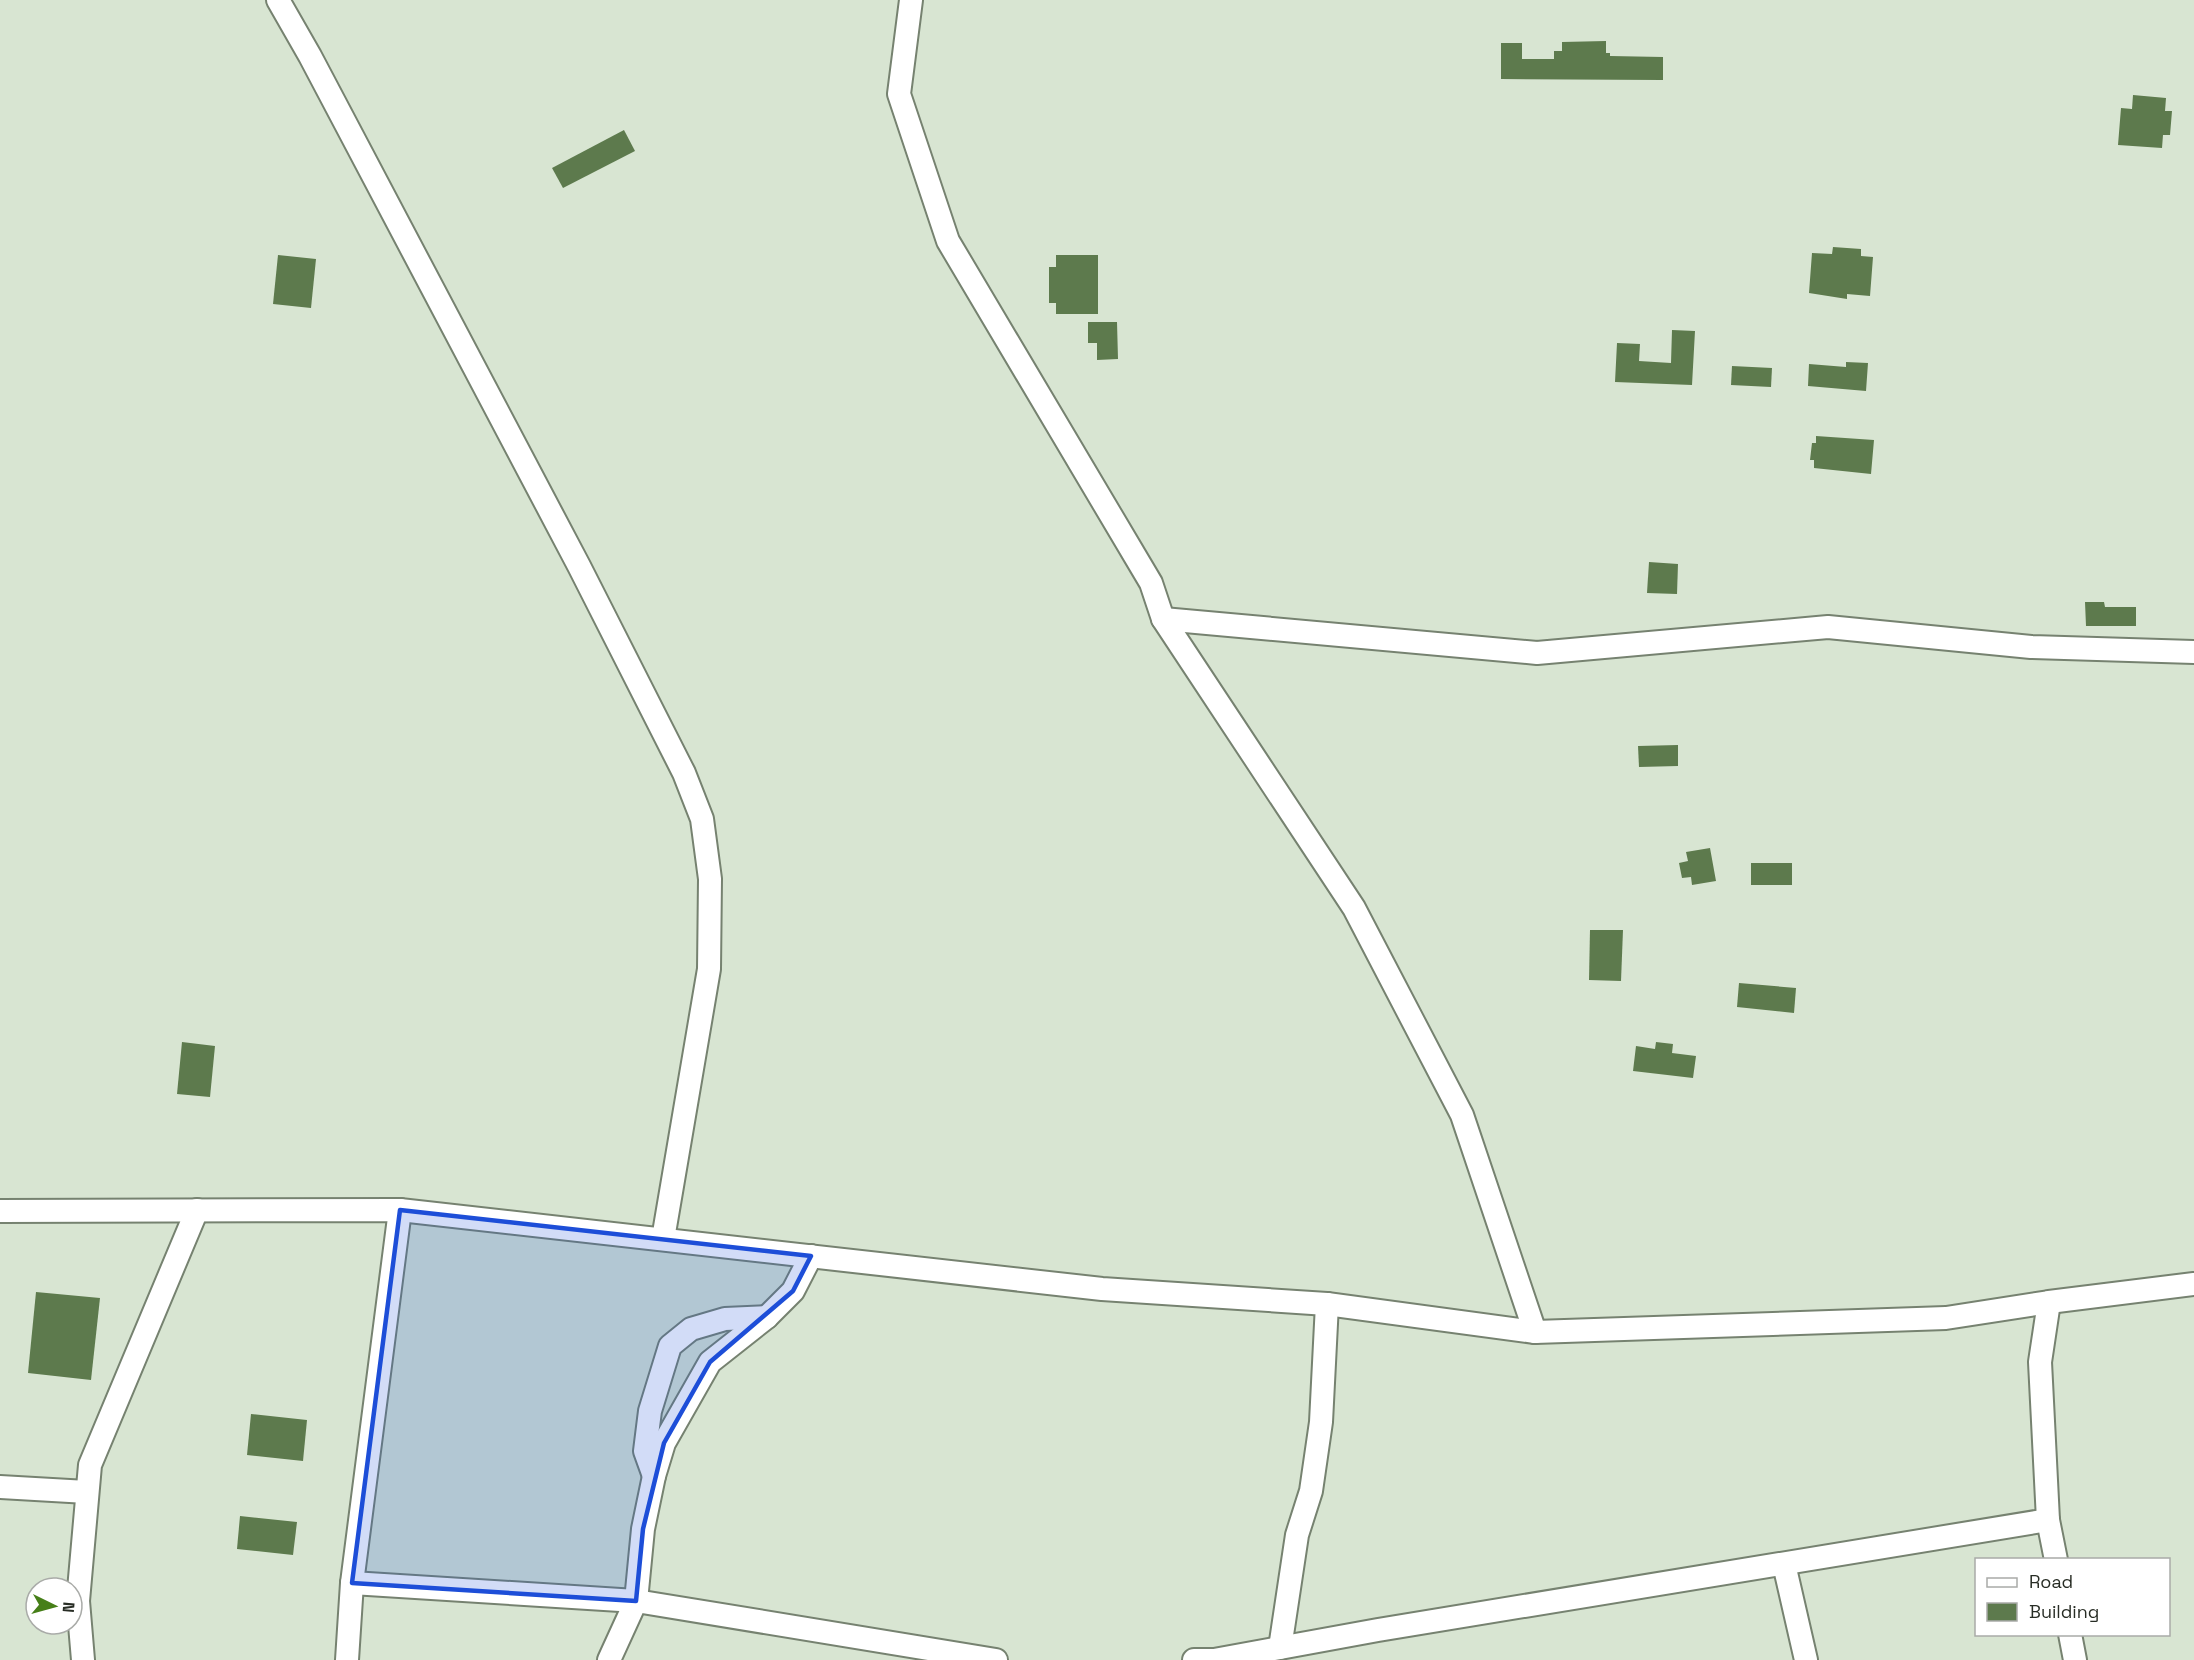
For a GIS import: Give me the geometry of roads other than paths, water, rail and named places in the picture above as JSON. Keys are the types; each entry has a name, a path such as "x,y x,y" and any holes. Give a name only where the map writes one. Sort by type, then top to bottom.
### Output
{"street":[{"path":"278,0 316,66 579,566 684,773 702,819 710,879 709,969 663,1239"},
{"path":"911,0 899,94 948,241 1151,583 1163,619 1354,908 1462,1115 1535,1332"},
{"path":"1163,619 1537,653 1828,627 2031,647 2194,653"},
{"path":"83,1660 78,1601 90,1464 197,1210"},
{"path":"347,1660 352,1583 400,1210"},
{"path":"0,1211 400,1210 1102,1289 1326,1304 1535,1332 1946,1318 2049,1302 2194,1284"},
{"path":"609,1660 636,1601 643,1529 654,1476 664,1443 710,1362 767,1317 793,1291 811,1256"},
{"path":"2049,1302 2040,1362 2048,1520 2056,1558"},
{"path":"1280,1648 1297,1535 1311,1491 1321,1422 1326,1304"},
{"path":"654,1476 645,1451 646,1441 650,1412 670,1346 691,1329 725,1319 767,1317"},
{"path":"0,1486 87,1492"},
{"path":"1194,1660 1214,1660 2048,1520"},
{"path":"1784,1564 1806,1660"},
{"path":"352,1583 636,1601 996,1660"},
{"path":"2070,1636 2075,1660"}]}
